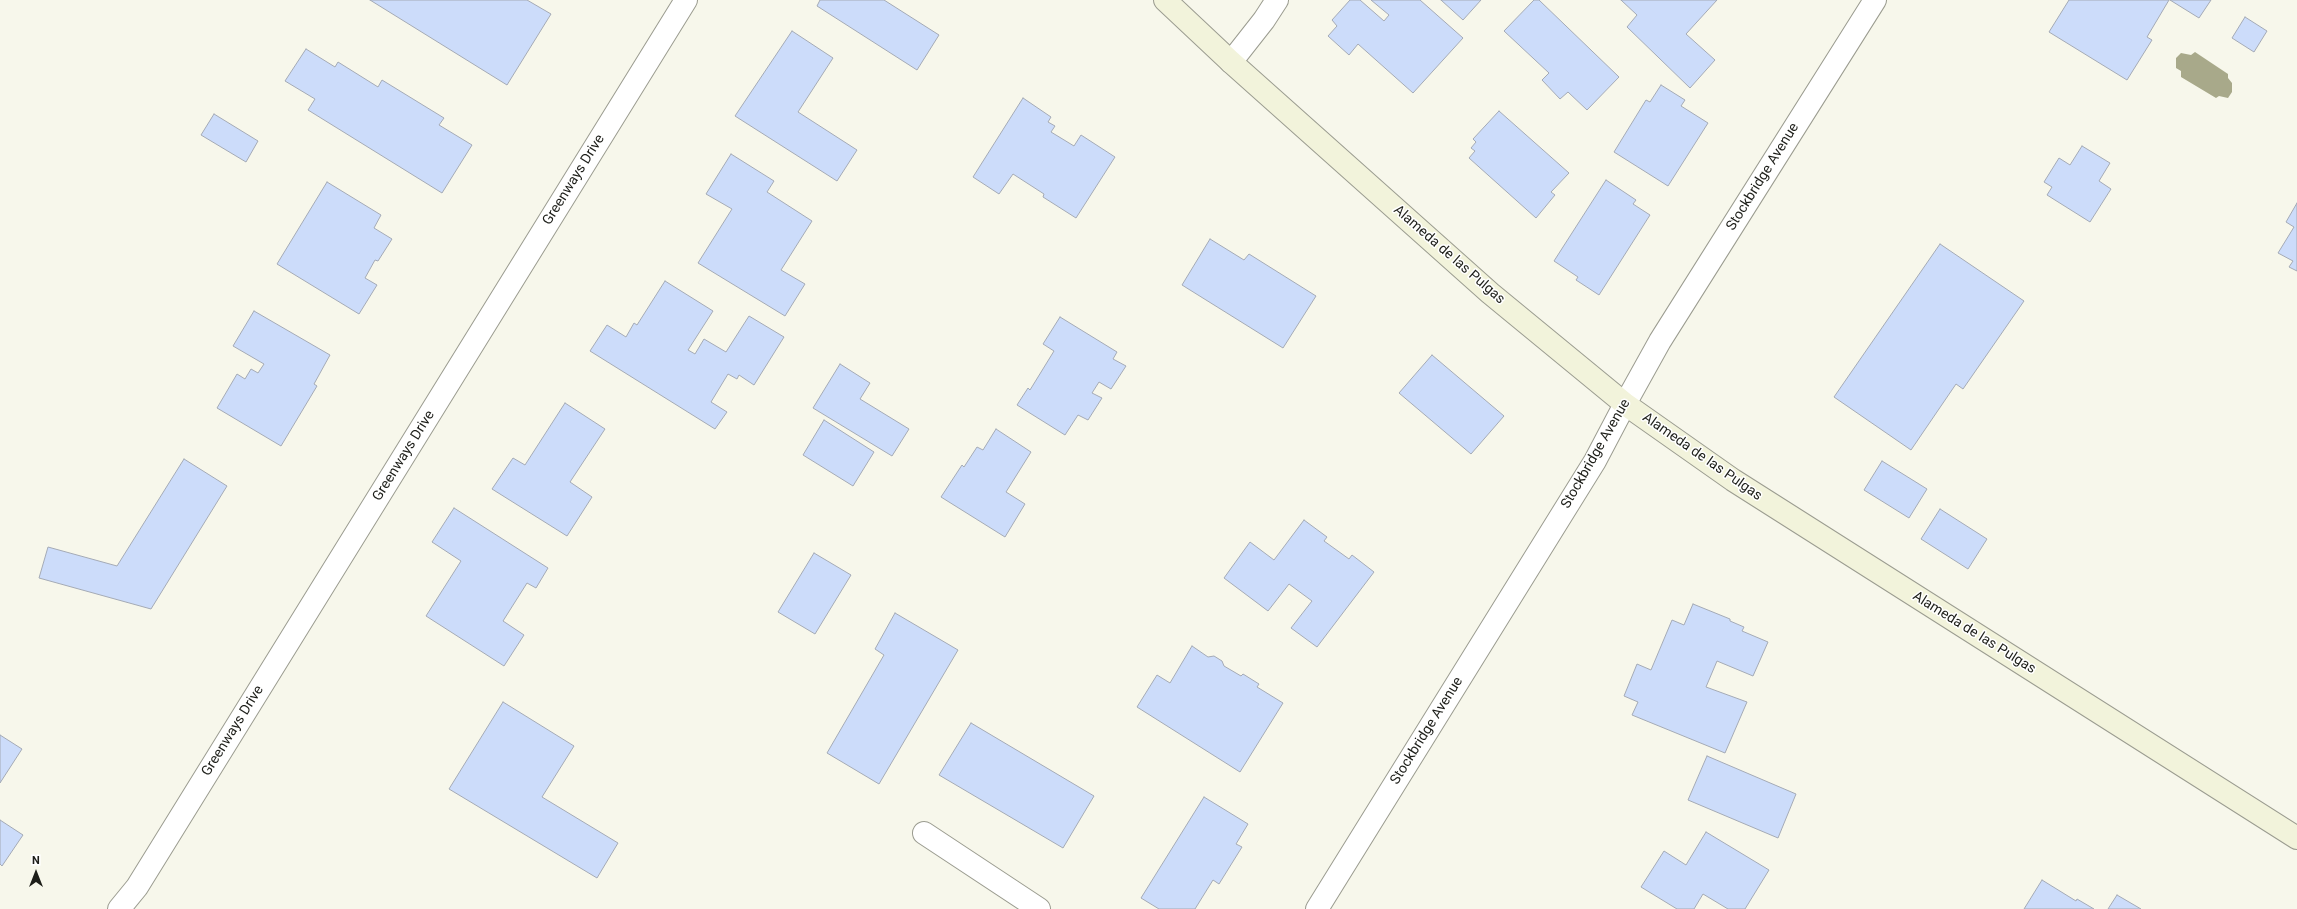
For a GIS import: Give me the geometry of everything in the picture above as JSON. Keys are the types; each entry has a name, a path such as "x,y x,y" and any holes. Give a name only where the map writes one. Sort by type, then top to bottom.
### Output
{"main road":[{"name":"Alameda de las Pulgas","path":"1165,0 1231,62 1490,293 1625,404 1733,480 2297,838"}],"street":[{"name":"Greenways Drive","path":"119,909 137,887 686,0"},
{"path":"1231,62 1264,20 1277,0"},
{"name":"Stockbridge Avenue","path":"1317,909 1594,461 1660,341 1875,0"},
{"path":"924,833 1040,909"}],"shaded area":[{"path":"2195,52 2228,74 2228,78 2232,83 2232,92 2228,98 2219,96 2216,98 2181,77 2181,71 2176,68 2176,58 2181,53 2191,55"}],"building":[{"path":"370,0 527,0 551,14 507,85"},
{"path":"820,0 884,0 939,35 917,70 817,6"},
{"path":"1350,0 1360,0 1384,21 1389,15 1371,0 1420,0 1463,38 1413,93 1358,44 1349,55 1328,36 1337,26 1332,20"},
{"path":"1441,0 1481,0 1463,20"},
{"path":"1534,0 1539,0 1619,77 1587,110 1568,92 1560,99 1542,80 1549,73 1504,31"},
{"path":"1621,0 1717,0 1686,34 1715,60 1690,88 1627,27 1637,15"},
{"path":"2069,0 2169,0 2147,37 2152,40 2127,80 2049,32"},
{"path":"2170,0 2211,0 2199,18"},
{"path":"2245,17 2267,31 2254,52 2232,38"},
{"path":"792,31 833,58 798,112 857,150 837,181 735,116"},
{"path":"306,49 335,67 338,62 378,87 382,80 444,118 439,125 472,145 442,193 308,110 315,99 285,81"},
{"path":"1661,85 1685,100 1681,106 1708,123 1668,186 1614,152 1646,100 1650,102"},
{"path":"1023,98 1051,117 1048,122 1055,126 1051,132 1074,146 1081,135 1115,157 1076,218 1043,197 1044,194 1013,174 999,194 973,177"},
{"path":"1499,111 1569,173 1551,192 1555,195 1536,218 1469,158 1475,151 1471,148 1476,142 1473,139"},
{"path":"214,114 258,141 246,162 201,135"},
{"path":"2082,146 2110,163 2099,181 2111,189 2090,222 2047,195 2052,187 2044,182 2059,158 2070,165"},
{"path":"731,154 774,181 767,192 812,221 781,270 805,284 785,316 698,263 732,209 706,194"},
{"path":"1606,180 1636,200 1633,204 1650,215 1599,295 1576,280 1578,277 1554,261"},
{"path":"327,182 381,215 374,228 392,239 378,261 375,260 365,278 377,285 359,314 277,264"},
{"path":"2297,203 2297,271 2289,267 2293,261 2278,253 2294,227 2286,222"},
{"path":"1210,239 1244,260 1249,254 1316,296 1283,348 1182,285"},
{"path":"1940,244 2024,301 1963,389 1956,384 1911,450 1834,397"},
{"path":"665,281 713,311 688,350 695,354 704,339 726,352 749,316 784,337 754,385 739,375 737,379 728,374 711,402 727,412 715,429 590,351 607,325 626,337 634,323 637,325"},
{"path":"254,311 330,355 314,384 317,386 281,446 217,408 237,374 245,379 251,369 258,373 264,364 233,346"},
{"path":"1060,317 1117,352 1113,359 1126,366 1111,389 1099,382 1092,393 1102,398 1088,420 1078,415 1065,435 1017,405 1028,388 1030,390 1054,351 1043,344"},
{"path":"1432,355 1504,416 1471,454 1399,393"},
{"path":"840,364 870,383 860,399 909,429 892,456 813,408"},
{"path":"565,403 605,429 570,482 592,497 567,536 492,489 513,458 525,465"},
{"path":"824,420 874,452 853,486 803,455"},
{"path":"996,429 1031,452 1006,492 1025,504 1005,537 941,497 962,465 964,467 977,447 983,450"},
{"path":"184,459 227,486 151,609 39,578 48,547 117,566"},
{"path":"1882,461 1927,489 1909,518 1864,490"},
{"path":"454,508 548,568 536,588 527,583 503,621 524,635 504,666 426,616 461,561 432,542"},
{"path":"1940,509 1987,539 1968,569 1921,539"},
{"path":"1304,520 1327,537 1324,541 1349,559 1352,555 1374,572 1317,647 1291,628 1312,601 1289,584 1268,611 1224,578 1250,542 1274,560"},
{"path":"814,553 851,575 815,634 778,612"},
{"path":"1693,604 1730,619 1730,621 1744,627 1742,631 1768,642 1753,676 1717,661 1706,687 1747,702 1725,753 1632,715 1638,702 1624,696 1637,664 1651,670 1672,620 1684,625"},
{"path":"895,613 958,650 879,784 827,753 884,655 875,649"},
{"path":"1192,646 1208,657 1214,656 1222,661 1224,666 1241,676 1243,674 1259,684 1257,687 1283,703 1240,772 1137,707 1157,675 1170,683"},
{"path":"503,702 574,746 542,797 618,843 597,878 449,789"},
{"path":"971,723 1094,796 1063,848 939,775"},
{"path":"0,735 22,749 0,783"},
{"path":"1707,756 1796,794 1778,838 1688,800"},
{"path":"1204,797 1248,824 1236,844 1242,847 1219,884 1213,880 1195,909 1159,909 1141,898"},
{"path":"0,820 23,835 2,866 0,864"},
{"path":"1706,832 1769,870 1745,909 1728,909 1703,894 1694,909 1677,909 1641,887 1664,851 1686,865"},
{"path":"2042,880 2076,901 2077,899 2094,909 2024,909"},
{"path":"2117,895 2141,909 2108,909"}]}
